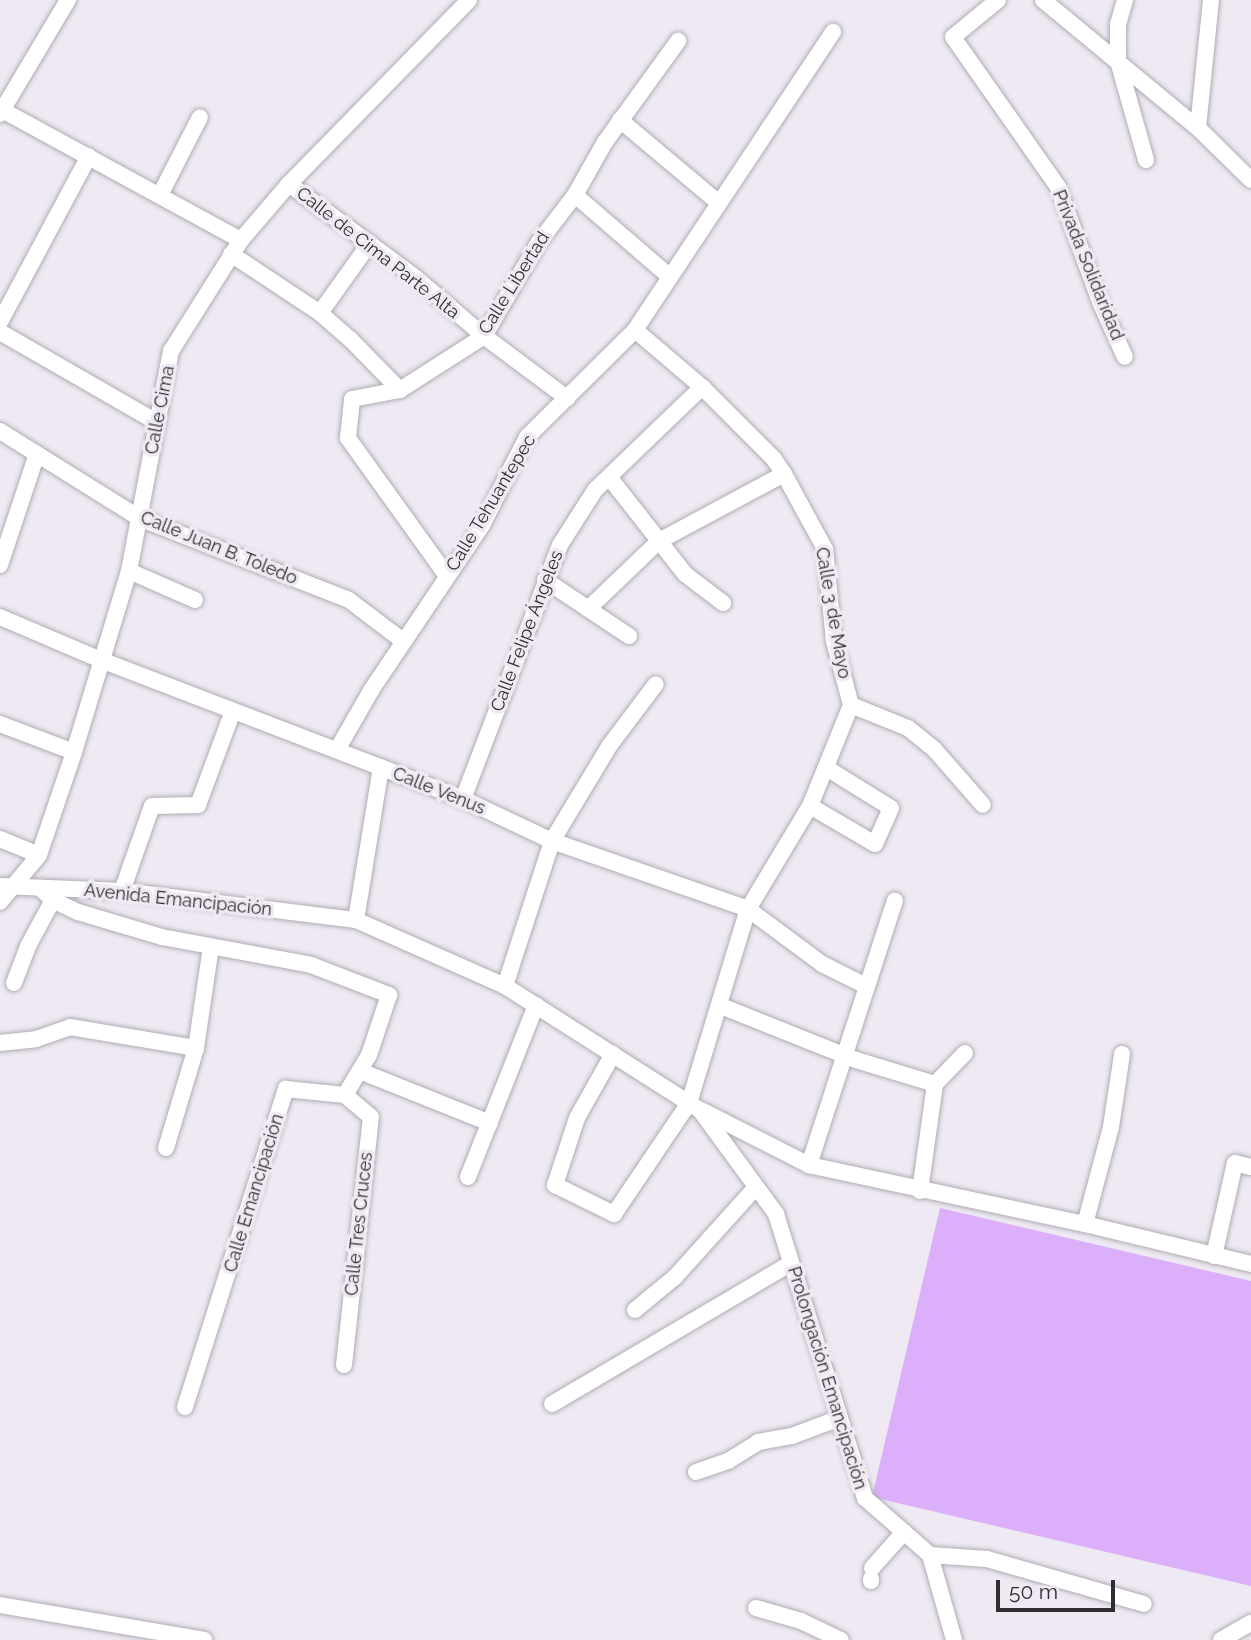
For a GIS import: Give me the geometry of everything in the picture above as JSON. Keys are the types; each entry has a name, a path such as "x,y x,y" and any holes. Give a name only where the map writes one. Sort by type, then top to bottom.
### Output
{"street":[{"path":"68,0 2,112 161,193 241,240"},
{"name":"Calle Cima","path":"0,902 5,886 39,855 74,752 129,571 171,351 241,240 289,184 469,0"},
{"name":"Privada Solidaridad","path":"998,0 953,37 1058,187 1100,302 1125,357"},
{"path":"1042,0 1198,128 1251,180"},
{"path":"1125,0 1118,24 1118,61 1146,160"},
{"path":"1198,128 1211,0"},
{"name":"Calle Tehuantepec","path":"337,750 403,641 482,524 527,437 635,330 833,32"},
{"name":"Calle Libertad","path":"447,576 348,438 352,399 400,390 484,336 539,242 575,195 620,120 678,41"},
{"path":"161,193 200,117"},
{"path":"620,120 719,203"},
{"path":"0,322 7,294 89,156"},
{"name":"Calle de Cima Parte Alta","path":"289,184 370,243 484,336 567,398"},
{"path":"575,195 670,277"},
{"path":"320,313 370,243"},
{"path":"231,254 320,313 400,390"},
{"name":"Calle 3 de Mayo","path":"635,330 702,387 774,459 784,474 825,549 834,641 851,705"},
{"path":"0,332 158,423"},
{"name":"Calle Felipe Ángeles","path":"463,799 545,580 567,534 595,490 702,387"},
{"name":"Calle Juan B. Toledo","path":"0,430 139,519 349,600 403,641"},
{"path":"0,565 37,454"},
{"path":"588,609 659,541 784,474"},
{"path":"609,477 685,574 723,603"},
{"path":"129,571 195,600"},
{"path":"545,580 629,636"},
{"name":"Calle Venus","path":"0,617 101,660 463,799 552,841 748,909 822,964 866,986"},
{"path":"505,986 552,841 610,745 656,684"},
{"path":"613,1054 577,1118 555,1185 614,1214 695,1106 748,909 810,806 828,769 851,705 908,728 934,749 983,805"},
{"path":"122,891 152,806 198,805 233,711"},
{"path":"0,724 74,752"},
{"path":"356,920 381,767"},
{"path":"810,806 875,844 891,808 828,769"},
{"path":"0,839 39,855"},
{"name":"Avenida Emancipación","path":"5,886 47,894 122,891 356,920"},
{"path":"14,983 47,894 78,912 162,937 311,965 389,995 360,1071 345,1095"},
{"path":"809,1165 895,901"},
{"name":"Prolongación Emancipación","path":"356,920 505,986 695,1106 809,1165 920,1191 1085,1224 1251,1264"},
{"path":"166,1148 196,1048 211,947"},
{"path":"468,1177 536,1004"},
{"path":"721,1006 845,1056 935,1084"},
{"path":"0,1043 36,1039 70,1027 196,1048"},
{"path":"920,1191 935,1084 965,1053"},
{"path":"1085,1224 1111,1127 1122,1054"},
{"path":"360,1071 490,1123"},
{"name":"Calle Emancipación","path":"185,1407 286,1089 345,1095"},
{"name":"Calle Tres Cruces","path":"344,1365 371,1117 345,1095"},
{"name":"Prolongación Emancipación","path":"695,1106 776,1214 865,1498 930,1555"},
{"path":"1214,1256 1243,1165"},
{"path":"635,1310 675,1277 756,1187"},
{"path":"552,1405 791,1263"},
{"path":"696,1472 728,1461 758,1442 792,1436 840,1418"},
{"path":"871,1576 904,1532"},
{"path":"954,1640 930,1555 987,1559 1143,1604"},
{"path":"0,1605 204,1640"},
{"path":"756,1608 801,1622 841,1640"},
{"path":"1221,1640 1251,1623"}],"shaded area":[{"path":"940,1208 1251,1281 1251,1586 872,1497"}]}
